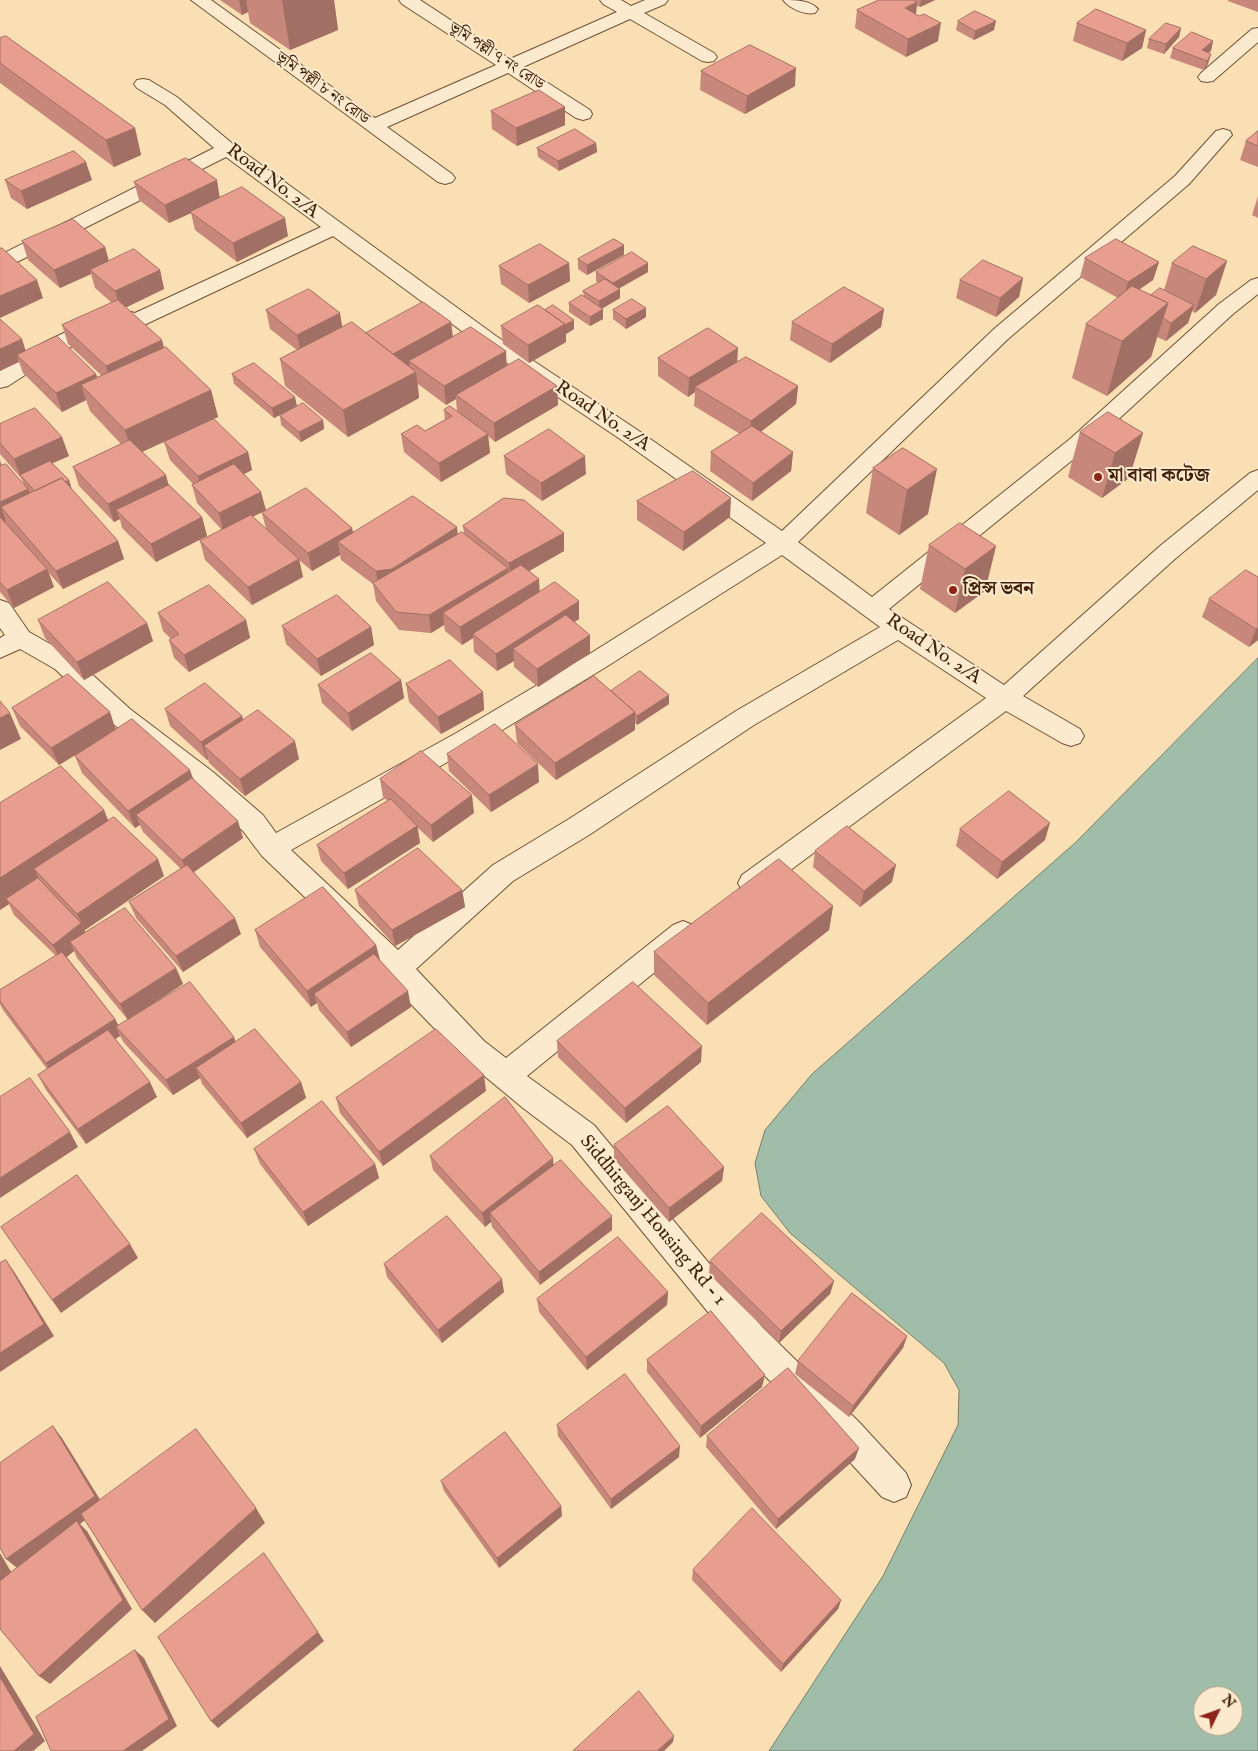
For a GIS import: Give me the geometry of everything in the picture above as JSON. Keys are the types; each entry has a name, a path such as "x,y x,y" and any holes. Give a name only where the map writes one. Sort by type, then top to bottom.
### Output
{"street":[{"name":"ভূমি পল্লী ৮ নং রোড","path":"200,0 445,178"},
{"name":"ভূমি পল্লী ৭ নং রোড","path":"408,0 583,114"},
{"path":"609,0 708,58"},
{"path":"372,126 659,0"},
{"path":"792,0 809,9"},
{"path":"1207,77 1258,33"},
{"name":"Road No. 2/A","path":"143,84 171,101 213,135 227,149 489,341 628,434 784,543 898,628 1005,698 1071,736"},
{"path":"272,848 467,739 597,661 784,543 1001,334 1182,180 1223,135"},
{"path":"0,263 227,149"},
{"path":"0,381 53,348 119,315 137,320 335,228"},
{"path":"873,609 1078,444 1226,310 1258,284"},
{"path":"729,900 1005,698 1168,552 1258,478"},
{"name":"Siddhirganj Housing Rd - 1","path":"0,609 10,644 64,663 121,716 204,779 253,824 272,848 398,968 415,989 474,1050 583,1135 640,1202 702,1283 750,1338 847,1434 894,1485"},
{"path":"398,968 503,873 579,827 745,718 898,628"},
{"path":"505,1076 706,917"}],"shaded area":[{"path":"1258,658 1258,1751 769,1751 883,1576 958,1425 959,1390 944,1363 790,1233 761,1196 755,1163 765,1130 812,1074 1075,843"}],"building":[{"path":"879,0 913,0 917,2 905,8 919,16 924,14 941,23 908,39 857,10"},
{"path":"1096,9 1146,30 1127,43 1077,23"},
{"path":"975,11 996,21 975,31 958,21"},
{"path":"1166,23 1181,28 1166,44 1149,39"},
{"path":"1192,32 1213,41 1202,50 1211,54 1207,61 1173,48"},
{"path":"6,36 135,128 106,140 0,63 0,38"},
{"path":"750,45 796,68 747,96 701,71"},
{"path":"539,90 565,107 516,128 491,111"},
{"path":"575,129 596,143 558,161 537,148"},
{"path":"1258,131 1258,146 1246,141"},
{"path":"74,151 86,162 21,191 5,180"},
{"path":"186,158 217,180 165,205 134,182"},
{"path":"242,187 285,218 233,243 190,212"},
{"path":"73,219 105,247 54,270 22,241"},
{"path":"614,239 624,245 587,265 578,259"},
{"path":"1116,239 1159,262 1128,282 1085,258"},
{"path":"540,244 569,263 528,285 499,266"},
{"path":"1193,246 1227,261 1206,279 1172,263"},
{"path":"0,248 2,248 37,280 0,296"},
{"path":"134,249 160,270 115,291 90,270"},
{"path":"632,252 648,263 613,283 596,272"},
{"path":"983,260 1023,278 1000,298 960,280"},
{"path":"605,279 620,289 599,301 583,291"},
{"path":"1132,286 1168,303 1122,341 1086,324"},
{"path":"844,287 884,309 832,344 792,322"},
{"path":"1160,288 1194,305 1171,323 1163,318 1168,303 1151,295"},
{"path":"309,289 340,313 297,335 266,310"},
{"path":"582,295 603,309 590,317 569,303"},
{"path":"632,299 646,308 626,319 613,310"},
{"path":"118,300 162,340 106,366 62,325"},
{"path":"423,302 451,322 393,354 366,333"},
{"path":"538,305 565,324 528,345 501,326"},
{"path":"553,305 574,320 565,325 545,310"},
{"path":"0,319 22,339 0,349"},
{"path":"352,322 416,372 343,410 280,359"},
{"path":"471,327 506,351 444,386 409,361"},
{"path":"708,328 738,348 689,378 658,358"},
{"path":"57,336 96,374 56,393 17,355"},
{"path":"166,347 211,390 125,430 81,385"},
{"path":"746,357 798,386 751,421 695,387"},
{"path":"519,359 557,386 494,423 456,395"},
{"path":"254,363 295,397 272,408 232,374"},
{"path":"303,403 323,420 299,432 280,416"},
{"path":"450,406 488,434 439,463 401,434 417,425 425,431 452,416 444,410"},
{"path":"35,408 62,437 14,459 0,443 0,424"},
{"path":"1108,412 1143,433 1115,453 1080,432"},
{"path":"214,419 248,452 198,476 164,442"},
{"path":"752,426 793,452 753,483 711,452"},
{"path":"549,429 585,456 541,483 504,456"},
{"path":"130,440 166,475 108,504 73,467"},
{"path":"903,448 937,469 907,490 873,468"},
{"path":"50,461 69,480 65,482 62,478 35,491 20,475"},
{"path":"6,464 28,489 0,502 0,466"},
{"path":"234,464 261,492 219,513 192,485"},
{"path":"693,471 731,498 684,532 637,501"},
{"path":"62,478 118,541 56,571 1,507"},
{"path":"169,485 202,517 151,544 116,510"},
{"path":"306,488 352,528 308,553 262,513"},
{"path":"413,496 457,527 392,569 376,571 338,542"},
{"path":"504,498 524,500 564,533 509,563 463,526"},
{"path":"251,515 299,559 248,587 200,541"},
{"path":"0,517 47,569 7,590 0,582"},
{"path":"960,523 996,546 965,569 929,545"},
{"path":"462,532 508,568 429,615 396,612 373,583"},
{"path":"521,565 539,579 460,627 443,613"},
{"path":"1246,570 1258,577 1258,628 1256,629 1209,599"},
{"path":"108,582 147,623 77,662 38,620"},
{"path":"555,582 579,601 496,654 473,634"},
{"path":"209,585 246,620 184,655 169,640 179,634 158,613"},
{"path":"337,595 371,627 317,659 282,626"},
{"path":"566,615 590,635 537,669 513,649"},
{"path":"371,653 401,680 348,713 318,685"},
{"path":"450,660 483,692 438,717 406,684"},
{"path":"640,671 669,695 637,716 611,691"},
{"path":"68,674 110,712 51,748 12,708"},
{"path":"594,676 635,712 555,763 515,725"},
{"path":"205,683 242,716 201,742 165,709"},
{"path":"0,701 10,713 0,718"},
{"path":"258,710 295,741 240,779 204,746"},
{"path":"132,719 190,770 128,811 75,756"},
{"path":"495,724 538,764 489,795 447,754"},
{"path":"421,751 472,795 431,825 380,779"},
{"path":"61,766 104,810 0,878 0,803"},
{"path":"192,778 238,821 182,860 136,815"},
{"path":"1009,791 1050,823 1002,862 960,829"},
{"path":"391,799 417,826 344,873 317,845"},
{"path":"114,817 158,859 77,914 34,869"},
{"path":"847,826 896,865 864,891 815,851"},
{"path":"418,848 462,890 392,930 355,890"},
{"path":"779,859 833,906 708,1003 654,952"},
{"path":"187,865 235,918 176,956 129,902"},
{"path":"38,878 81,923 53,945 6,899"},
{"path":"323,887 376,945 307,991 255,930"},
{"path":"125,908 176,968 120,1004 70,942"},
{"path":"62,952 115,1019 46,1063 0,1001 0,990"},
{"path":"374,954 408,991 347,1032 314,994"},
{"path":"190,982 234,1037 166,1080 116,1027"},
{"path":"633,982 702,1046 625,1108 557,1041"},
{"path":"255,1029 301,1082 241,1123 196,1068"},
{"path":"436,1029 484,1075 379,1152 336,1098"},
{"path":"108,1030 150,1082 78,1129 38,1075"},
{"path":"30,1078 70,1132 0,1178 0,1097"},
{"path":"505,1097 553,1158 482,1213 430,1156"},
{"path":"322,1101 375,1164 303,1212 254,1149"},
{"path":"668,1106 724,1167 669,1208 614,1145"},
{"path":"561,1160 612,1216 539,1272 490,1213"},
{"path":"77,1175 130,1244 52,1300 1,1227"},
{"path":"762,1213 834,1281 781,1331 710,1261"},
{"path":"447,1216 502,1279 438,1330 384,1264"},
{"path":"618,1237 668,1292 586,1357 537,1299"},
{"path":"6,1260 44,1324 0,1353 0,1263"},
{"path":"852,1293 907,1336 853,1406 798,1361"},
{"path":"711,1311 765,1375 701,1426 647,1360"},
{"path":"788,1368 859,1448 778,1519 707,1436"},
{"path":"625,1374 680,1446 611,1499 557,1425"},
{"path":"53,1426 95,1496 6,1559 0,1548 0,1463"},
{"path":"196,1429 256,1508 142,1610 81,1514"},
{"path":"505,1432 561,1506 497,1558 441,1481"},
{"path":"752,1508 841,1600 783,1664 693,1570"},
{"path":"77,1521 123,1600 39,1676 0,1629 0,1581"},
{"path":"264,1553 318,1632 211,1721 158,1637"},
{"path":"135,1650 169,1719 123,1751 51,1751 36,1717"},
{"path":"0,1677 34,1734 14,1751 0,1751"},
{"path":"639,1691 674,1736 657,1751 573,1751"}],"place":[{"name":"মা বাবা কটেজ","path":"1098,477"},
{"name":"প্রিন্স ভবন","path":"953,590"}]}
